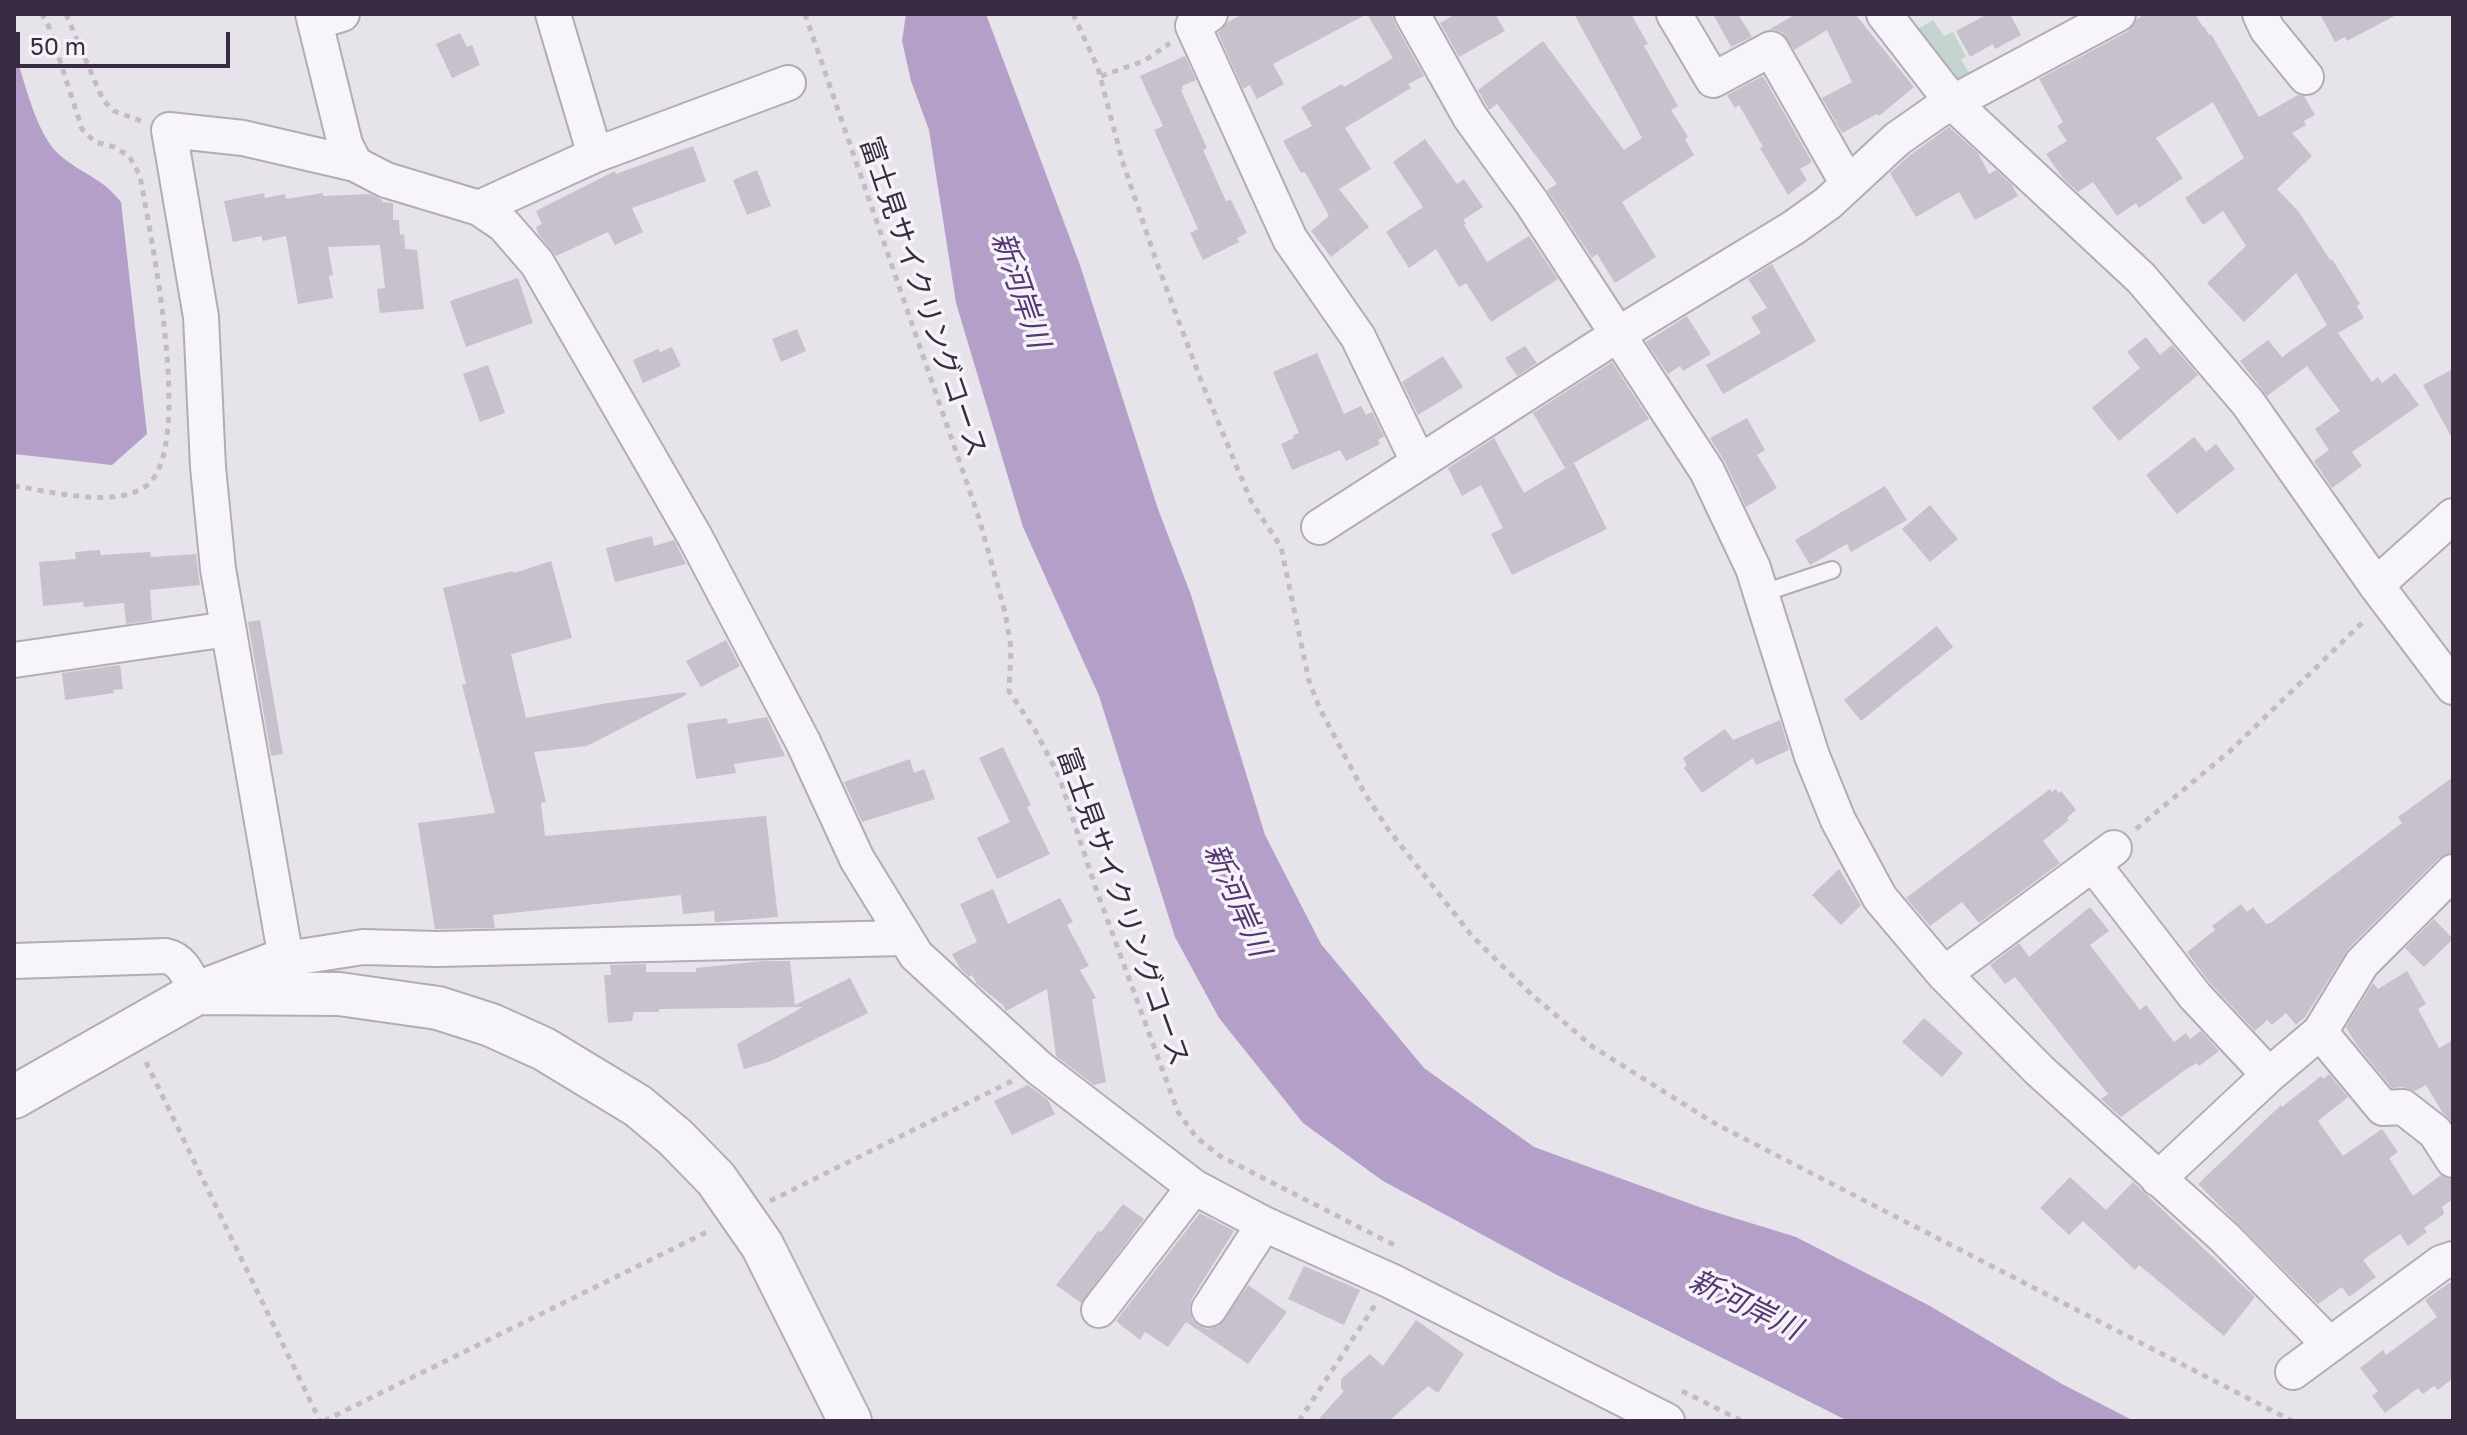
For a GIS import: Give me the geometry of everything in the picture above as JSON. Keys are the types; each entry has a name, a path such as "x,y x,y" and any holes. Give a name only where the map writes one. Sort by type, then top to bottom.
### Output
{"street":[{"path":"553,14 595,155"},
{"path":"1210,14 1193,26 1290,239 1358,337 1418,461"},
{"path":"1412,14 1470,117 1532,203 1707,471 1763,593 1812,756 1838,820 1880,898 1944,974 2040,1071 2225,1238 2330,1345"},
{"path":"1674,14 1713,80 1771,49 1848,184"},
{"path":"1884,14 1953,103 2141,278 2248,403 2453,687"},
{"path":"1319,527 1617,335 1793,228 1897,139 1937,111 2118,14"},
{"path":"2260,14 2267,29 2306,77"},
{"path":"323,17 345,144 355,164"},
{"path":"479,208 595,155 788,83"},
{"path":"286,959 218,569 208,467 201,317 169,130 243,138 355,164 386,180 479,208 504,225 521,243 562,306 695,537 803,742 857,859 916,955 1039,1068 1194,1187 1264,1224 1391,1281 1667,1421"},
{"path":"2382,592 2453,516"},
{"path":"14,660 228,629"},
{"path":"1944,974 2103,856 2195,996 2269,1075"},
{"path":"2158,1179 2269,1075 2320,1032 2362,963 2453,872"},
{"path":"14,1097 197,993 286,959 363,947 438,949 903,938"},
{"path":"14,961 166,956 176,958 182,965 197,993"},
{"path":"197,993 339,994 438,1008 491,1025 544,1049 638,1106 676,1138 716,1179 762,1245 850,1421"},
{"path":"2320,1032 2383,1108 2403,1107 2435,1132 2453,1160"},
{"path":"1099,1310 1194,1187"},
{"path":"1209,1309 1264,1224"},
{"path":"2293,1372 2441,1263 2453,1259"}],"lane":[{"path":"1763,593 1832,570"}],"path":[{"path":"14,486 109,497 130,493 147,485 164,461 171,412 164,325 140,176 129,156 114,147 95,142 82,129 42,14"},
{"path":"66,14 103,100 114,111 169,130"},
{"name":"富士見サイクリングコース","path":"805,14 979,518 1009,636 1009,691 1036,732 1059,776 1095,886 1178,1112 1196,1137 1220,1156 1407,1252"},
{"path":"1073,14 1101,76 1122,160 1237,472 1251,501 1281,547 1309,681 1320,709 1365,794 1388,829 1472,936 1510,975 1593,1047 1714,1123 2292,1421"},
{"path":"1101,76 1144,61"},
{"path":"2103,856 2229,752 2382,592"},
{"path":"131,1031 322,1421 724,1223"},
{"path":"767,1202 1039,1068"},
{"path":"1299,1421 1391,1281"},
{"path":"1677,1388 1742,1421"}],"shaded area":[{"path":"1933,20 1944,36 1953,32 1966,56 1961,60 1972,77 1953,87 1909,34"}],"water":[{"name":"新河岸川","path":"906,14 986,14 1080,265 1158,509 1191,595 1265,835 1321,944 1424,1068 1534,1147 1702,1208 1796,1237 1930,1306 2062,1384 2134,1421 1848,1421 1557,1275 1383,1181 1303,1123 1219,1018 1175,937 1099,696 1023,527 956,303 929,130 911,81 902,41"},
{"path":"14,50 38,123 53,148 107,187 121,202 147,434 112,465 14,454"}],"building":[{"path":"1243,14 1367,14 1273,64 1284,84 1257,99 1250,85 1243,89 1218,33 1228,22"},
{"path":"1367,14 1392,14 1424,76 1408,84 1411,88 1345,128 1371,169 1339,189 1369,227 1331,257 1311,231 1329,216 1305,172 1301,173 1283,141 1312,126 1301,107 1342,84 1344,87 1393,58"},
{"path":"1456,14 1495,14 1505,31 1459,57 1440,23"},
{"path":"1574,14 1631,14 1648,44 1644,46 1678,106 1671,110 1688,137 1685,139 1694,155 1622,202 1656,257 1615,283 1597,254 1592,258 1547,190 1557,184 1497,104 1489,110 1478,90 1543,41 1624,150 1642,138"},
{"path":"1713,14 1738,14 1752,37 1731,47"},
{"path":"1796,14 1855,14 1914,87 1879,116 1877,114 1842,133 1822,98 1852,82 1827,30 1794,50 1782,32 1770,29"},
{"path":"1988,14 2010,14 2021,35 1995,49 1993,44 1970,57 1956,31"},
{"path":"2146,14 2195,14 2211,34 2259,117 2298,95 2304,96 2315,115 2292,133 2312,156 2277,189 2299,212 2360,304 2357,306 2364,318 2338,333 2372,382 2378,377 2382,383 2395,373 2419,405 2352,452 2362,466 2332,488 2314,461 2329,450 2315,429 2340,411 2307,366 2267,396 2240,361 2268,340 2282,357 2327,325 2296,273 2244,322 2207,283 2246,246 2223,211 2203,225 2185,198 2244,158 2213,102 2156,138 2183,178 2139,208 2136,203 2117,216 2093,182 2078,192 2063,178 2046,154 2067,141 2057,126 2063,122 2039,79 2127,32 2137,19"},
{"path":"2320,14 2398,14 2347,41 2345,37 2335,42"},
{"path":"460,33 467,47 472,45 480,65 452,78 436,44"},
{"path":"1185,56 1196,80 1182,86 1181,90 1226,201 1231,200 1247,233 1237,238 1239,242 1203,260 1190,233 1198,229 1154,130 1163,126 1140,76"},
{"path":"1763,76 1812,162 1800,169 1807,180 1788,195 1739,105 1735,108 1727,95"},
{"path":"1949,127 1978,153 1989,174 1996,170 2012,185 2018,196 1975,220 1959,192 1916,217 1890,173"},
{"path":"1425,139 1457,184 1464,179 1483,207 1463,220 1487,262 1529,236 1558,279 1491,322 1466,283 1459,287 1436,249 1409,268 1386,232 1423,207 1393,162"},
{"path":"693,146 706,181 632,208 643,232 615,245 608,232 556,256 539,235 536,227 542,224 536,211 615,171 616,174"},
{"path":"757,170 771,206 747,215 733,180"},
{"path":"264,193 265,198 285,194 286,199 323,193 323,196 370,194 382,202 393,203 393,220 399,220 405,249 417,250 424,309 380,313 377,289 385,288 380,245 328,247 333,298 298,304 286,236 263,241 261,236 233,242 224,201"},
{"path":"1772,264 1816,341 1723,394 1706,365 1761,333 1751,317 1767,308 1748,279"},
{"path":"518,278 533,323 466,347 450,301"},
{"path":"1687,316 1711,354 1683,371 1680,366 1668,374 1646,342"},
{"path":"797,329 806,351 781,362 772,339"},
{"path":"2146,337 2160,355 2172,345 2198,375 2119,441 2092,408 2140,368 2127,352"},
{"path":"1525,346 1537,363 1517,376 1505,358"},
{"path":"672,347 681,366 643,383 633,360 658,349 660,352"},
{"path":"1317,353 1344,414 1361,406 1366,415 1372,412 1384,436 1378,440 1380,444 1346,461 1340,450 1292,470 1281,444 1299,433 1273,372"},
{"path":"1443,356 1463,387 1418,415 1402,382"},
{"path":"1612,362 1649,419 1565,468 1533,413"},
{"path":"488,365 505,413 480,422 463,374"},
{"path":"2453,369 2453,440 2423,385"},
{"path":"1747,418 1765,450 1757,455 1777,488 1746,507 1710,438"},
{"path":"2194,437 2206,452 2216,444 2235,469 2177,514 2146,475"},
{"path":"1494,438 1524,493 1574,463 1607,529 1512,575 1491,534 1503,528 1481,485 1462,496 1448,468"},
{"path":"1885,486 1907,520 1851,552 1847,544 1810,565 1795,540"},
{"path":"1930,505 1958,539 1930,562 1902,529"},
{"path":"652,536 654,546 674,540 686,564 615,582 606,548"},
{"path":"100,550 101,555 150,552 151,557 196,554 200,585 150,590 152,620 126,624 124,603 84,607 83,602 43,606 39,562 76,559 75,552"},
{"path":"551,561 572,638 511,654 526,718 608,703 685,692 686,695 587,746 534,752 546,802 541,803 545,836 766,816 778,917 715,922 714,911 683,914 681,895 493,915 495,928 435,929 418,823 495,813 462,685 466,684 443,588 514,573"},
{"path":"260,620 283,754 271,756 248,622"},
{"path":"1937,626 1953,647 1861,721 1844,700"},
{"path":"726,640 740,666 701,687 686,661"},
{"path":"120,665 123,689 65,700 62,673"},
{"path":"767,717 785,756 734,764 736,773 696,779 687,724 727,718 728,724"},
{"path":"1780,720 1789,750 1756,765 1753,758 1702,793 1684,768 1687,765 1683,758 1725,729 1733,740"},
{"path":"1003,747 1050,854 997,879 977,838 1010,822 979,758"},
{"path":"910,759 914,773 924,769 935,799 862,822 844,782"},
{"path":"2453,777 2453,853 2439,858 2348,949 2305,1017 2296,1025 2286,1013 2272,1025 2267,1020 2255,1031 2210,983 2187,952 2215,930 2212,926 2241,904 2247,912 2253,907 2266,924 2272,922 2402,823 2398,817"},
{"path":"2050,789 2052,792 2055,789 2059,793 2061,791 2076,810 2067,818 2069,820 2043,841 2060,863 1979,923 1962,902 1930,926 1906,898"},
{"path":"1839,869 1861,905 1841,925 1812,895"},
{"path":"993,889 1008,924 1060,898 1073,922 1067,925 1089,966 1080,970 1096,998 1092,1000 1106,1082 1094,1085 1056,1056 1047,989 1006,1011 977,984 972,975 969,977 959,967 952,954 977,942 960,904"},
{"path":"2090,907 2109,931 2090,945 2140,1010 2146,1005 2174,1042 2186,1033 2190,1039 2201,1031 2219,1051 2199,1066 2197,1063 2185,1070 2121,1117 2101,1099 2108,1094 2015,977 2005,984 1990,965 2019,943 2029,957"},
{"path":"2434,919 2453,939 2424,967 2405,948"},
{"path":"790,961 795,1005 850,978 868,1013 771,1061 744,1069 737,1044 803,1007 659,1009 659,1012 634,1012 632,1021 608,1023 604,975 611,975 610,965 646,964 646,972 696,972 696,968"},
{"path":"2407,971 2426,1004 2418,1009 2439,1048 2453,1040 2453,1123 2442,1112 2426,1085 2415,1091 2403,1087 2392,1088 2346,1027 2373,983 2378,989"},
{"path":"1924,1018 1963,1053 1942,1077 1902,1042"},
{"path":"2329,1074 2348,1097 2318,1121 2343,1156 2382,1129 2398,1152 2389,1158 2413,1196 2441,1175 2453,1180 2453,1199 2442,1207 2444,1214 2424,1228 2427,1232 2408,1246 2400,1234 2363,1260 2376,1277 2349,1297 2342,1287 2318,1304 2198,1184 2281,1105 2321,1076 2323,1079"},
{"path":"1028,1085 1048,1100 1055,1114 1012,1135 994,1101"},
{"path":"2070,1177 2106,1210 2133,1182 2255,1297 2224,1336 2139,1265 2135,1270 2083,1221 2069,1235 2040,1208"},
{"path":"1123,1204 1144,1219 1081,1303 1056,1285"},
{"path":"1200,1213 1234,1231 1192,1298 1189,1309 1192,1319 1207,1329 1219,1326 1248,1285 1287,1312 1248,1364 1186,1322 1168,1347 1145,1332 1140,1340 1116,1321"},
{"path":"1304,1266 1360,1290 1344,1325 1288,1299"},
{"path":"2453,1280 2453,1378 2438,1390 2434,1386 2423,1394 2418,1388 2385,1413 2372,1396 2378,1391 2360,1368 2383,1350 2386,1355 2437,1317 2425,1300"},
{"path":"1416,1320 1464,1354 1438,1393 1428,1386 1389,1421 1317,1421 1344,1391 1341,1389 1341,1379 1370,1354 1383,1366"}]}
